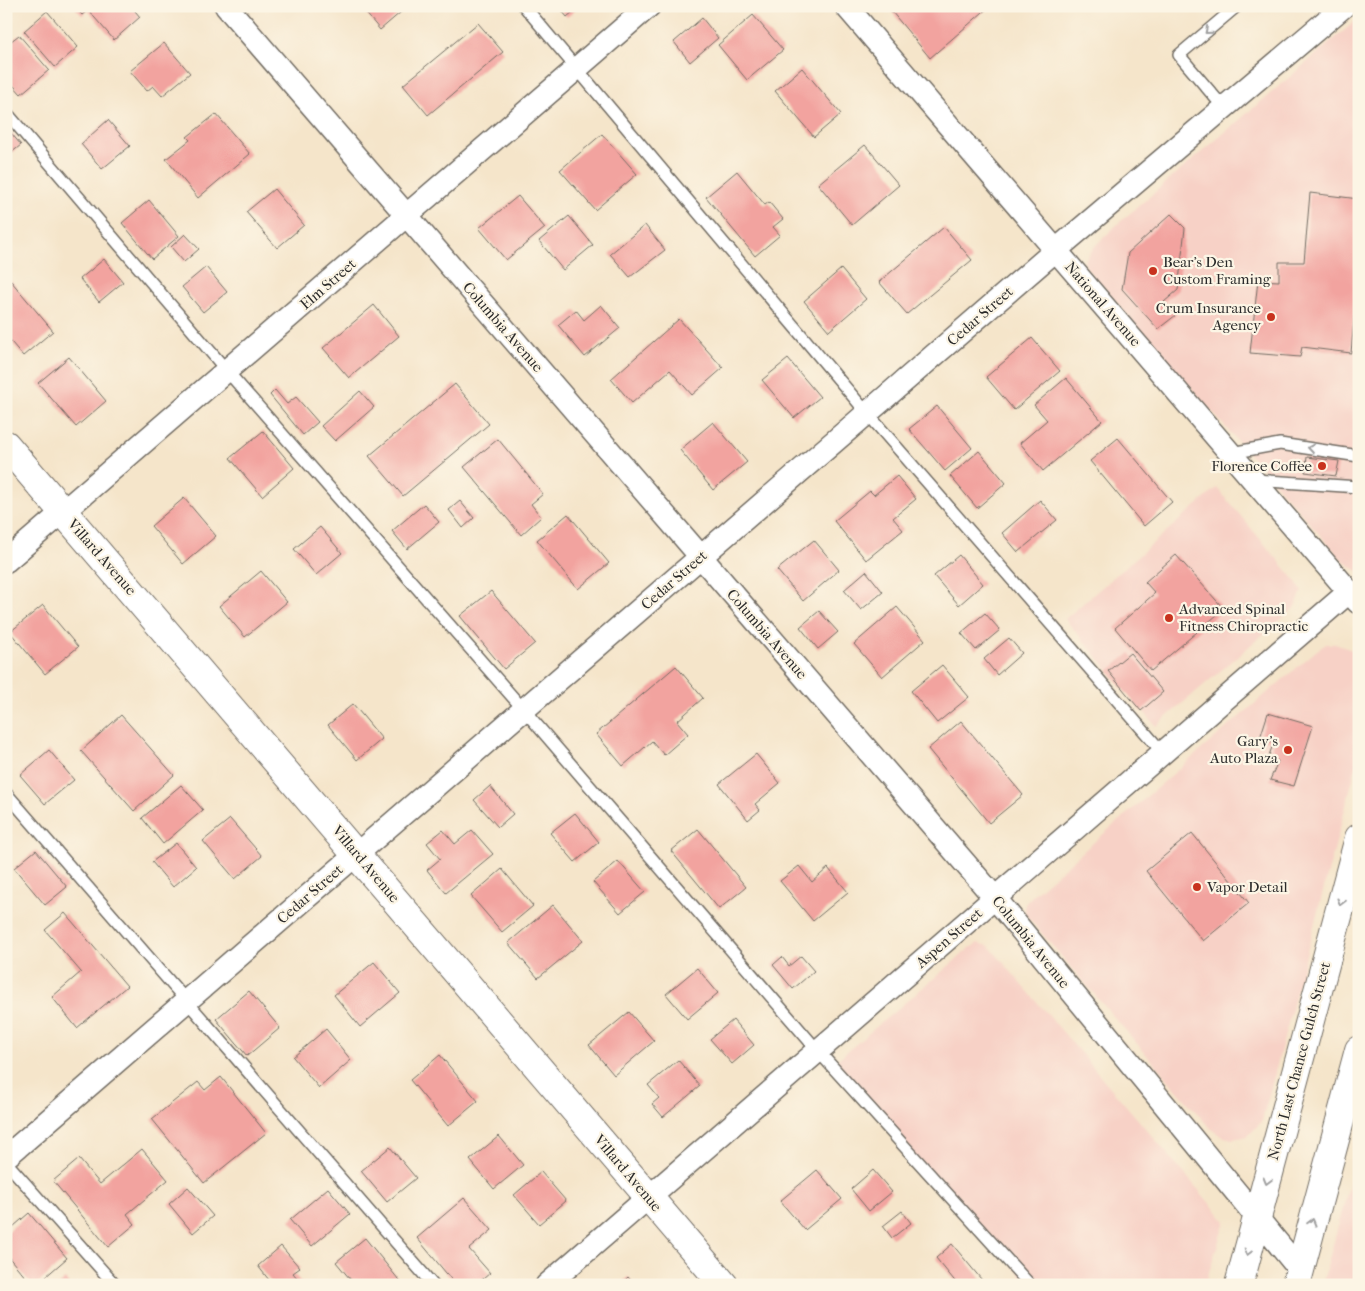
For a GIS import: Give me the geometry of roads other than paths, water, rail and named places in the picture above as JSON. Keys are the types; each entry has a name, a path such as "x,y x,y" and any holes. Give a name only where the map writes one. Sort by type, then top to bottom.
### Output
{"street":[{"name":"Columbia Avenue","path":"226,6 995,898 1257,1219 1301,1278"},
{"name":"Elm Street","path":"6,561 649,6"},
{"name":"National Avenue","path":"846,6 1354,597"},
{"name":"Cedar Street","path":"6,1157 1056,250 1344,6"},
{"name":"Villard Avenue","path":"6,445 724,1285"},
{"name":"Aspen Street","path":"547,1285 1163,753 1354,597"},
{"name":"North Last Chance Gulch Street","path":"1239,1285 1359,838"},
{"path":"1301,1278 1359,1050"}],"lane":[{"path":"524,6 867,413 1163,753"},
{"path":"1224,108 1179,55 1237,6"},
{"path":"6,112 227,371 524,710 818,1051 1030,1285"},
{"path":"1231,453 1280,444 1359,456"},
{"path":"1254,480 1359,487"},
{"path":"6,793 433,1285"},
{"path":"6,1162 115,1285"}],"place":[{"name":"Bear's Den Custom Framing","path":"1153,271"},
{"name":"Crum Insurance Agency","path":"1271,317"},
{"name":"Florence Coffee","path":"1322,466"},
{"name":"Advanced Spinal Fitness Chiropractic","path":"1169,618"},
{"name":"Gary's Auto Plaza","path":"1288,750"},
{"name":"Vapor Detail","path":"1197,887"}]}
